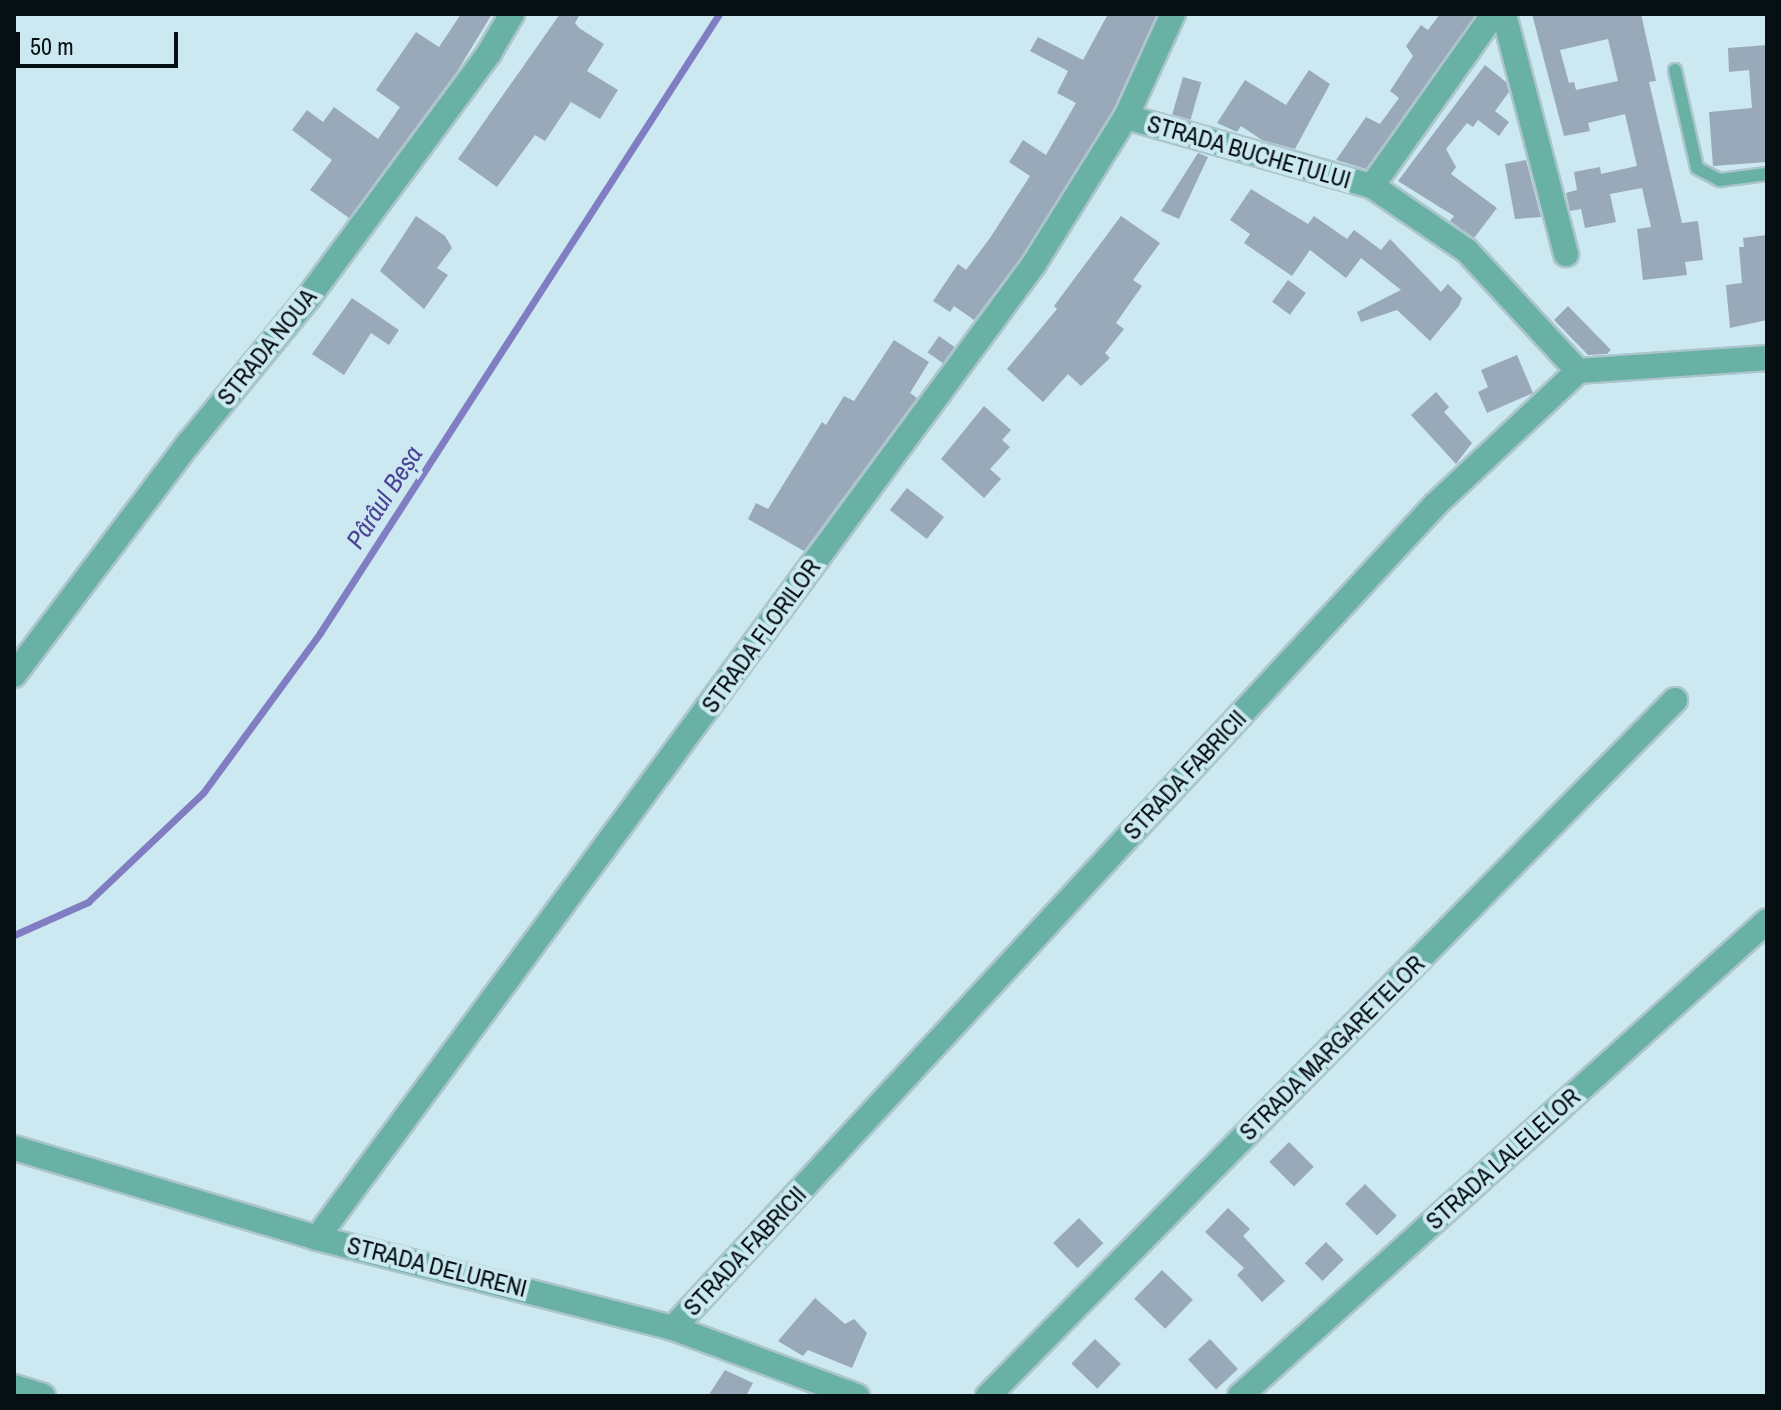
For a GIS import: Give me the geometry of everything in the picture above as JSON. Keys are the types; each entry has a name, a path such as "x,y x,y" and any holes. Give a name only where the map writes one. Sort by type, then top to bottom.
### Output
{"street":[{"name":"STRADA NOUA","path":"14,675 189,443 308,298 512,14"},
{"name":"STRADA FLORILOR","path":"317,1238 1025,277 1126,117 1173,14"},
{"name":"STRADA BUCHETULUI","path":"1372,186 1494,14"},
{"path":"1504,14 1566,254"},
{"name":"STRADA BUCHETULUI","path":"1126,117 1372,186 1467,251 1578,371"},
{"path":"1578,371 1767,358"},
{"name":"STRADA FABRICII","path":"673,1328 1435,505 1578,371"},
{"name":"STRADA MARGARETELOR","path":"988,1396 1675,700"},
{"name":"STRADA LALELELOR","path":"1240,1396 1767,921"},
{"name":"STRADA DELURENI","path":"14,1148 317,1238 673,1328 811,1375 857,1396"},
{"path":"14,1387 43,1396"}],"lane":[{"path":"1675,70 1697,168 1720,180 1767,174"}],"building":[{"path":"461,14 492,14 458,70 349,218 310,190 332,160 292,130 307,110 323,122 334,107 378,139 400,107 376,90 416,32 439,47"},
{"path":"560,14 580,14 575,23 579,28 604,44 587,71 618,90 600,119 571,102 545,141 535,135 497,187 458,159"},
{"path":"1108,14 1157,14 1113,110 1022,256 974,320 954,306 950,312 933,301 958,264 966,270 1030,176 1009,162 1023,140 1046,155 1076,103 1057,93 1068,71 1030,51 1038,37 1083,60"},
{"path":"1440,14 1476,14 1366,169 1336,160 1366,117 1380,124 1399,98 1390,91 1413,56 1406,46 1421,25 1428,30"},
{"path":"1532,14 1641,14 1656,81 1649,82 1682,223 1698,221 1703,260 1685,262 1687,275 1643,280 1637,229 1651,227 1642,188 1610,194 1616,222 1585,228 1581,209 1570,211 1566,193 1577,190 1574,172 1600,167 1601,174 1637,166 1625,114 1588,123 1590,131 1564,136","holes":["1608,39 1618,81 1576,90 1574,82 1569,83 1560,50"]},
{"path":"1767,45 1767,162 1713,166 1709,112 1752,108 1749,70 1729,72 1728,48"},
{"path":"1485,65 1506,82 1509,92 1495,111 1509,122 1499,136 1478,120 1473,127 1467,123 1446,149 1456,167 1451,174 1497,208 1474,238 1450,221 1454,216 1398,181"},
{"path":"1309,70 1330,84 1295,149 1262,140 1241,126 1237,132 1217,123 1245,80 1286,105"},
{"path":"1183,77 1201,82 1191,120 1172,114"},
{"path":"1198,153 1208,157 1179,219 1161,211"},
{"path":"1526,160 1541,217 1515,219 1505,164"},
{"path":"1251,189 1308,224 1314,216 1347,239 1354,230 1381,250 1390,239 1441,292 1448,284 1462,298 1459,306 1430,341 1397,310 1361,322 1357,312 1401,290 1361,258 1346,278 1310,250 1292,276 1244,243 1250,234 1230,220"},
{"path":"416,216 445,236 452,248 437,268 448,275 424,309 380,271"},
{"path":"1121,216 1160,243 1133,280 1142,286 1116,323 1124,329 1105,353 1110,358 1081,386 1068,374 1043,402 1007,369 1057,309 1054,306"},
{"path":"1767,235 1767,320 1730,328 1726,285 1742,283 1739,247 1744,247 1743,238"},
{"path":"1288,280 1306,293 1290,315 1272,302"},
{"path":"352,298 399,330 389,345 371,333 344,375 312,354"},
{"path":"1568,306 1611,350 1607,354 1588,355 1554,320"},
{"path":"939,336 955,347 943,363 928,352"},
{"path":"894,340 929,362 910,393 917,398 804,551 748,519 756,503 768,509 822,422 826,425 844,396 854,401"},
{"path":"1517,355 1533,393 1487,413 1478,392 1488,387 1481,370"},
{"path":"1436,392 1449,407 1444,412 1472,443 1456,464 1411,415"},
{"path":"984,406 1011,430 1002,440 1010,447 990,469 1001,479 984,498 941,459"},
{"path":"907,488 944,517 927,539 890,510"},
{"path":"1289,1142 1314,1167 1294,1187 1269,1162"},
{"path":"1365,1184 1397,1216 1377,1236 1345,1204"},
{"path":"1228,1208 1250,1229 1243,1236 1285,1281 1262,1302 1237,1275 1244,1268 1205,1232"},
{"path":"1079,1218 1103,1243 1077,1268 1053,1243"},
{"path":"1326,1242 1344,1260 1322,1281 1305,1263"},
{"path":"1162,1270 1193,1300 1165,1329 1134,1299"},
{"path":"815,1298 845,1324 854,1319 867,1333 852,1368 808,1350 803,1356 778,1341"},
{"path":"1095,1339 1121,1364 1097,1388 1071,1363"},
{"path":"1210,1339 1238,1369 1216,1389 1188,1359"},
{"path":"725,1370 753,1383 746,1396 708,1396"}],"waterway":[{"name":"Pârâul Beșa","path":"14,935 88,902 203,793 320,633 719,14"}]}
